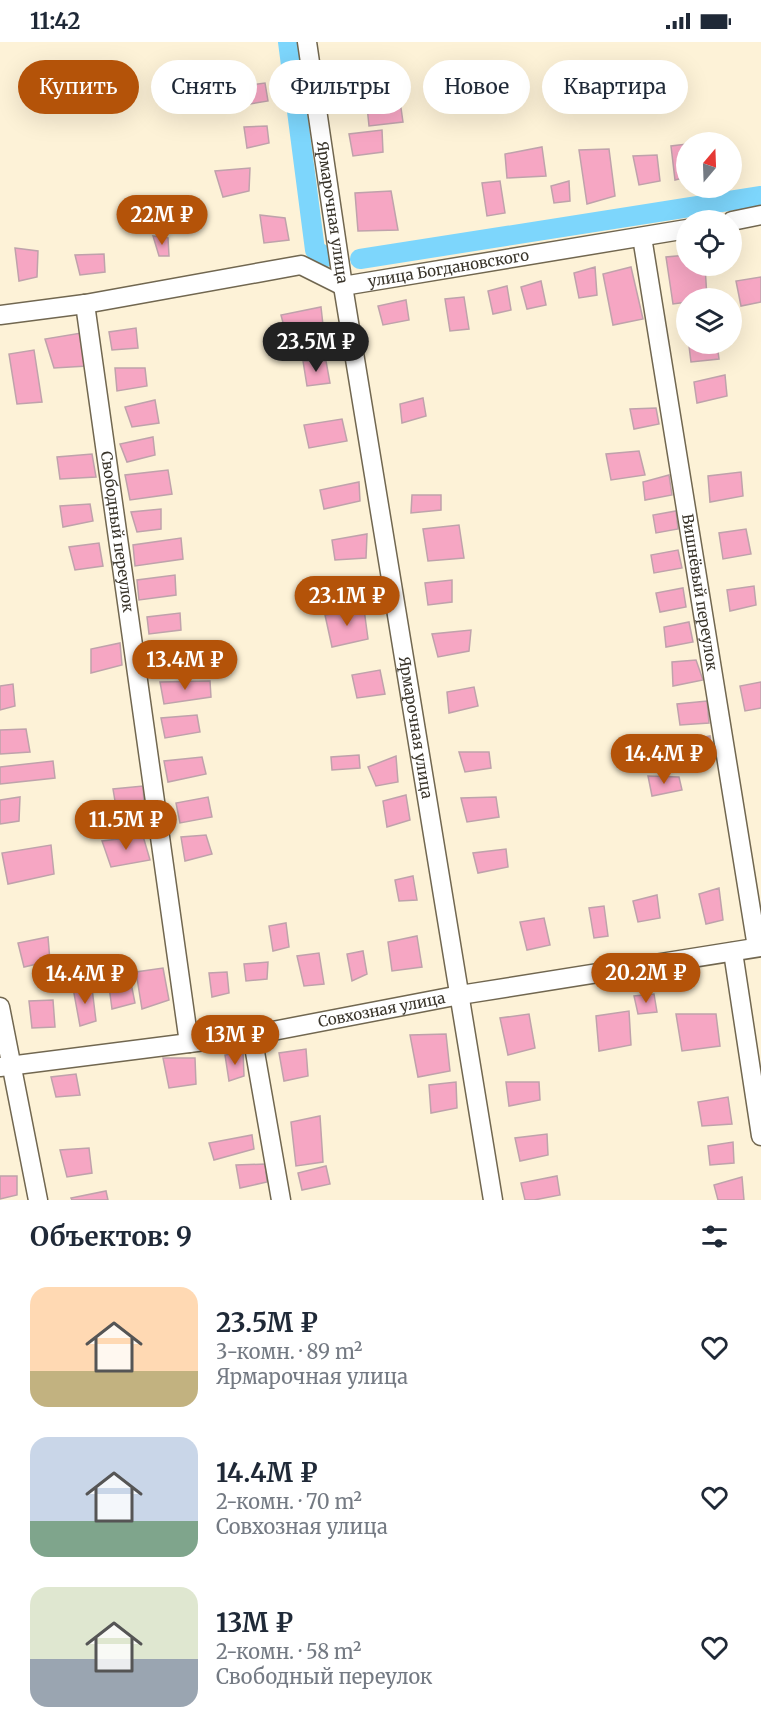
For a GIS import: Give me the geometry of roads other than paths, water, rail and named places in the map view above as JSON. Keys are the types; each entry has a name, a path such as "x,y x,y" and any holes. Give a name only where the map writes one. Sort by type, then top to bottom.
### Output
{"street":[{"name":"Ярмарочная улица","path":"307,42 343,286 493,1200"},
{"path":"742,218 761,215"},
{"name":"улица Богдановского","path":"343,286 676,231"},
{"name":"Вишнёвый переулок","path":"642,237 759,947"},
{"path":"0,315 85,304 301,266 343,286"},
{"name":"Свободный переулок","path":"85,304 189,1043"},
{"name":"Совхозная улица","path":"6,1066 252,1035 460,995 759,947"},
{"path":"733,951 761,1136"},
{"path":"0,1007 6,1066 38,1200"},
{"path":"252,1035 281,1200"}],"waterway":[{"path":"288,42 315,250 326,257"},
{"path":"360,259 761,196"}]}
